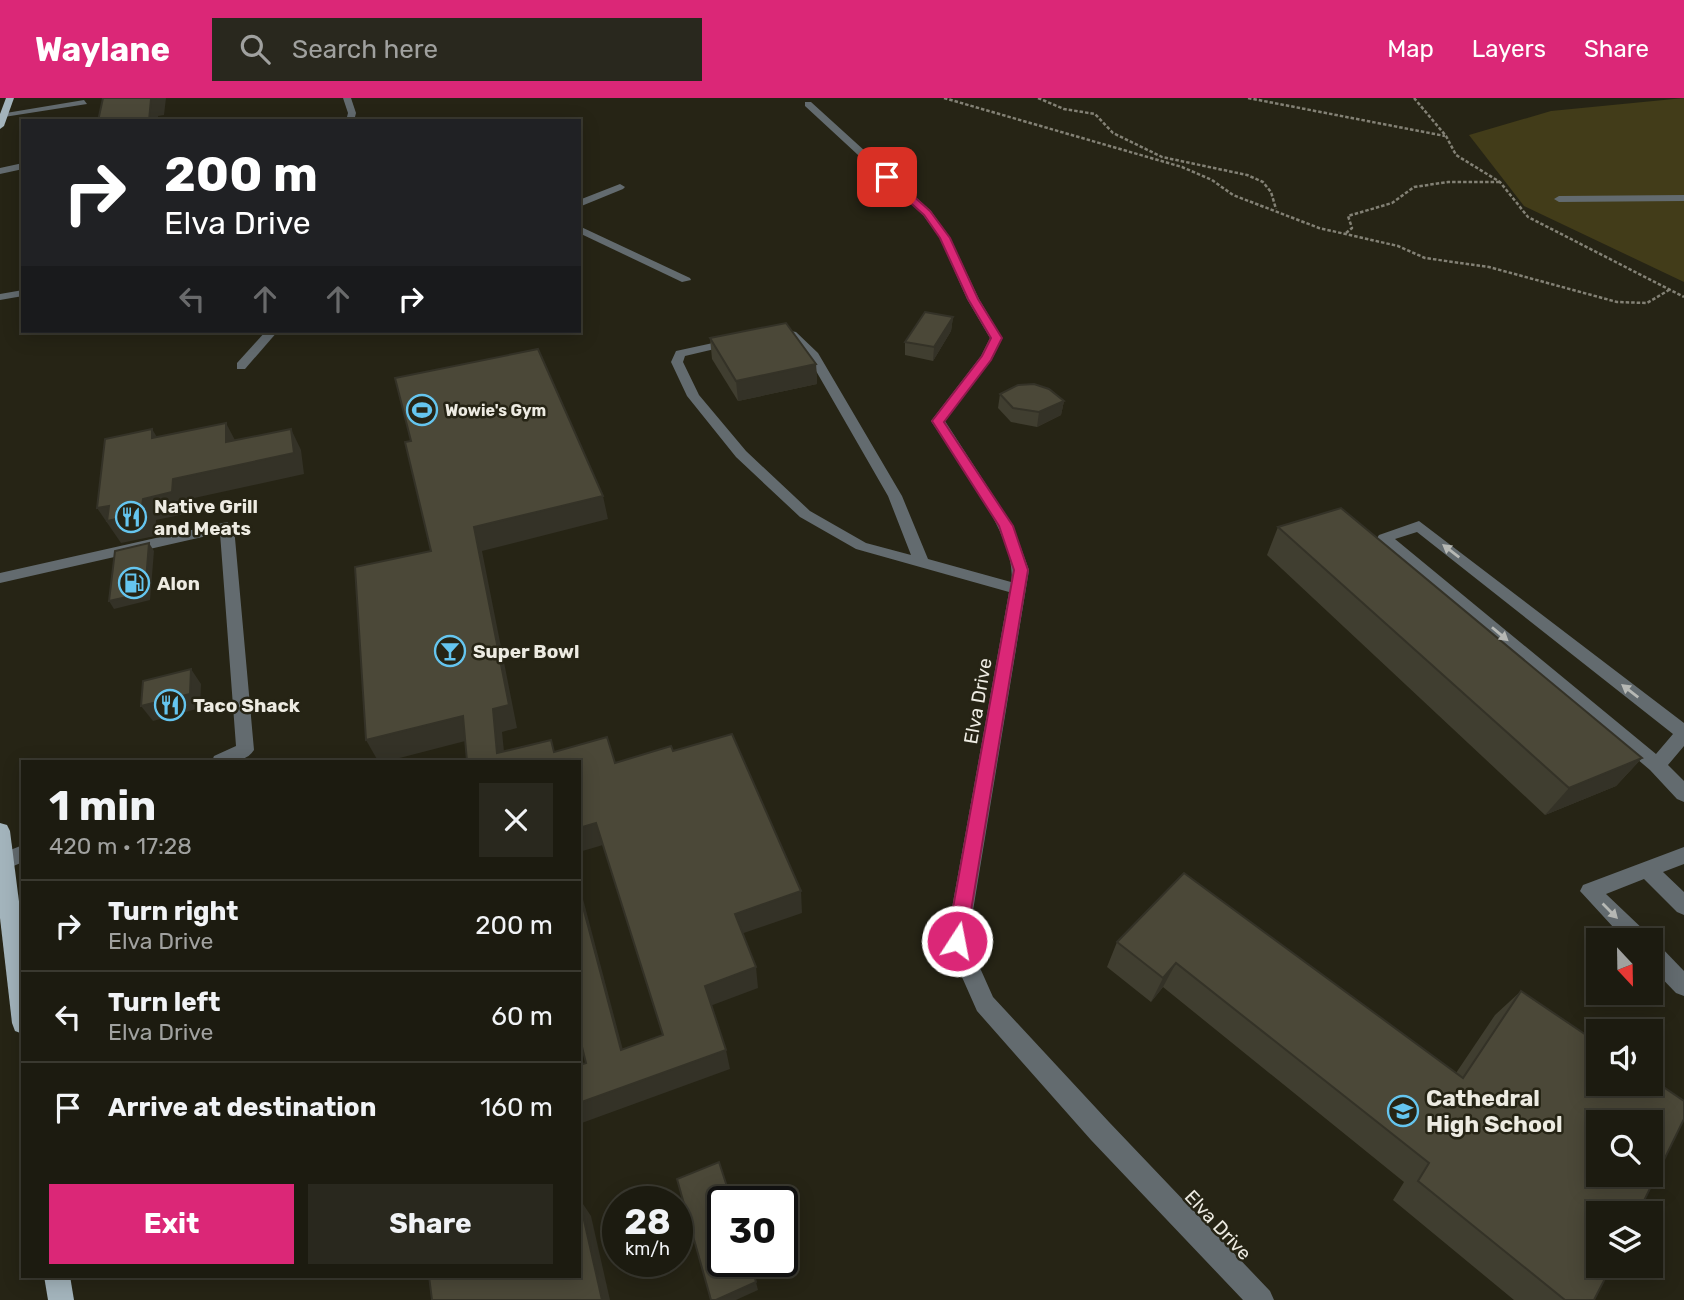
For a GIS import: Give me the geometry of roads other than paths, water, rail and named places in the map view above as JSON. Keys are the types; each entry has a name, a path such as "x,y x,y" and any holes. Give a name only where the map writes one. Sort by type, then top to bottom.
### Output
{"main road":[{"path":"0,126 10,98"},
{"path":"0,831 13,857 21,990"},
{"path":"57,1278 61,1300"}],"street":[{"path":"347,98 352,113 350,119"},
{"path":"4,114 84,104"},
{"name":"Elva Drive","path":"808,104 927,213 945,238 973,299 996,338 987,357 938,421 1006,526 1021,570 957,941 985,1004 1100,1131 1261,1300"},
{"path":"0,171 21,166"},
{"path":"581,203 620,187"},
{"path":"1559,199 1684,198"},
{"path":"581,230 686,280"},
{"path":"0,297 21,293"},
{"path":"922,563 895,496 851,417 802,340 787,331 690,350 677,358 682,377 702,407 741,454 806,514 861,545 922,563 1018,589"},
{"path":"241,366 270,333"},
{"path":"1657,765 1684,733 1419,526 1384,538 1657,765 1684,794"},
{"path":"0,578 227,527 245,750 223,760"},
{"path":"1627,928 1590,891 1684,855"},
{"path":"1647,869 1684,906"},
{"path":"1663,964 1684,986"}],"place":[{"name":"Wowie's Gym","path":"422,410"},
{"name":"Native Grill and Meats","path":"131,517"},
{"name":"Alon","path":"134,583"},
{"name":"Super Bowl","path":"450,651"},
{"name":"Taco Shack","path":"170,705"},
{"name":"Cathedral High School","path":"1403,1111"}]}
